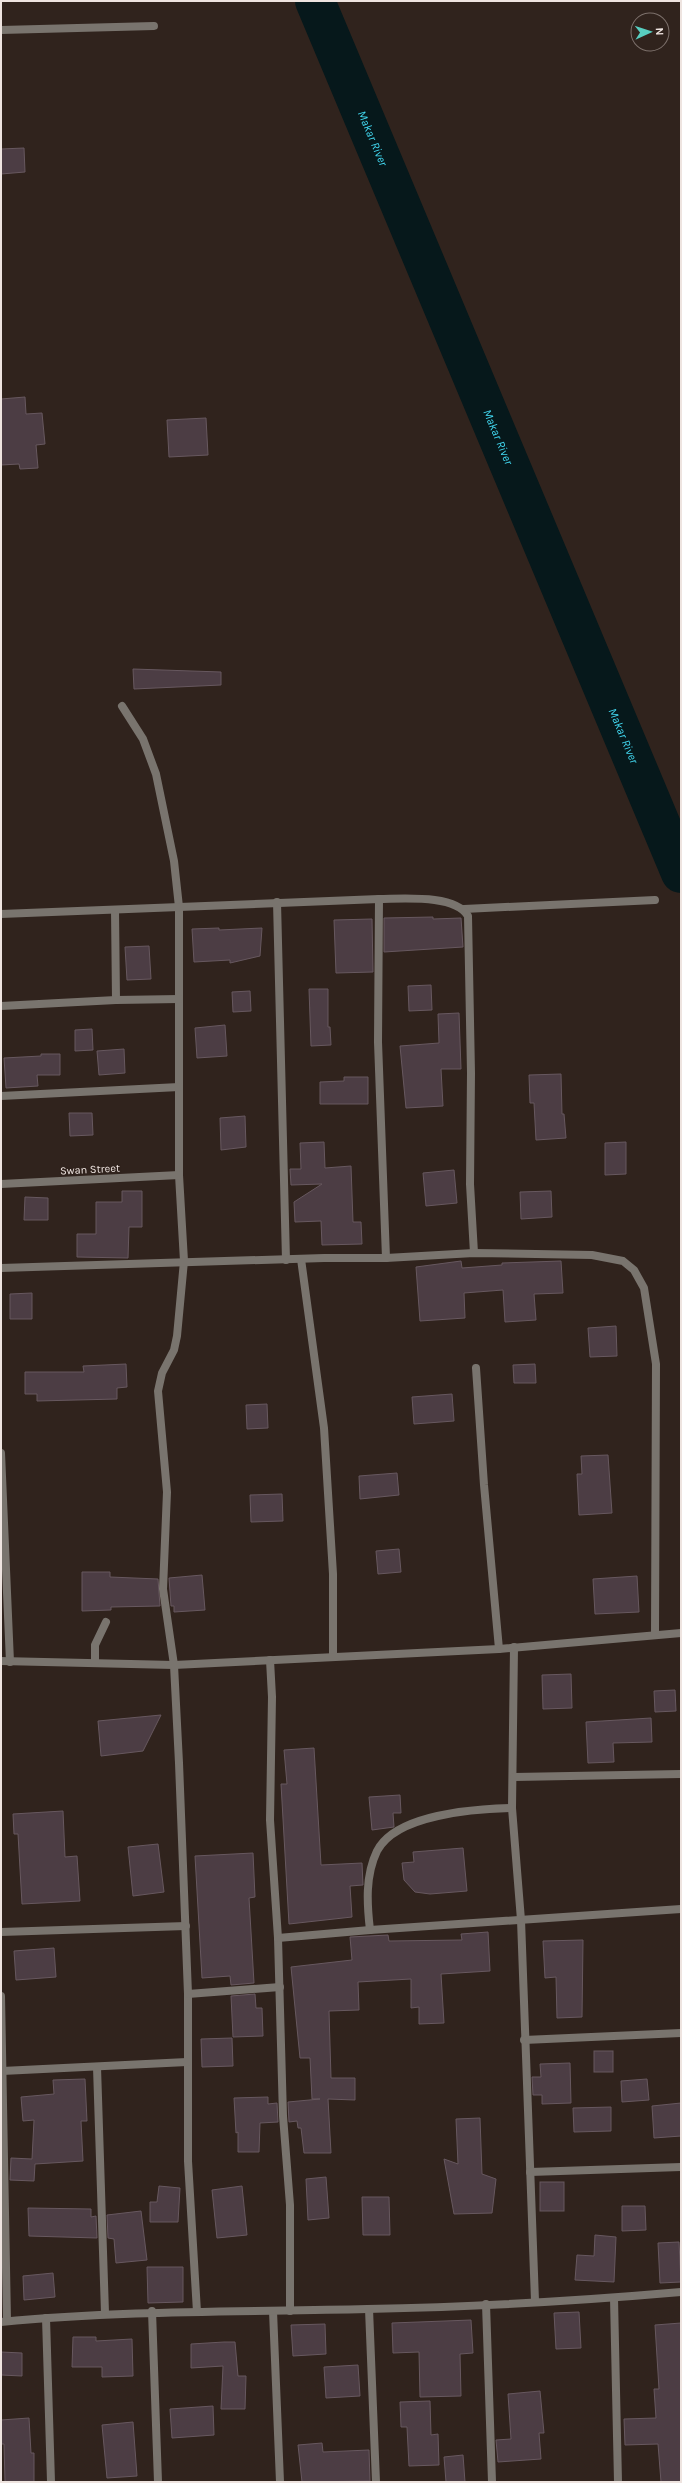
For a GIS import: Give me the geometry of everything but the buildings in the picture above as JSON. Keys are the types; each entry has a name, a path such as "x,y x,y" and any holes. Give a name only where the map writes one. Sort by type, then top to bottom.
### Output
{"street":[{"path":"1,30 154,26"},
{"path":"122,706 142,739 156,774 174,861 179,907 179,1175 184,1261 178,1336 174,1350 162,1373 158,1391 166,1492 163,1589 174,1665 186,1926 188,1994 188,2161 197,2312"},
{"path":"379,899 378,1042 386,1258"},
{"path":"1,914 379,899 429,900 458,905 464,909 468,916 471,1073 470,1184 474,1253"},
{"path":"464,909 655,900"},
{"path":"277,902 286,1260"},
{"path":"115,910 116,1000"},
{"path":"1,1006 116,1000 179,1000"},
{"path":"1,1096 179,1088"},
{"name":"Swan Street","path":"1,1184 179,1175"},
{"path":"1,1268 184,1261 386,1258 474,1253 546,1253 609,1257 623,1261 634,1270 644,1288 656,1364 655,1634"},
{"path":"301,1259 324,1428 333,1574 333,1656"},
{"path":"476,1368 481,1456 499,1649"},
{"path":"1,1453 10,1662"},
{"path":"95,1663 95,1645 106,1622"},
{"path":"1,1661 174,1665 499,1649 655,1634 681,1633"},
{"path":"514,1647 514,1777 512,1808 521,1920 524,2040 535,2301"},
{"path":"270,1660 272,1697 270,1820 278,1938 283,2116 291,2230 290,2311"},
{"path":"514,1777 681,1774"},
{"path":"370,1930 367,1901 369,1880 378,1850 390,1835 413,1824 455,1811 512,1808"},
{"path":"278,1938 370,1930 681,1909"},
{"path":"1,1932 186,1926"},
{"path":"188,1994 280,1987"},
{"path":"1,1996 4,2322 105,2313 152,2311 197,2312 369,2309 614,2298 681,2292"},
{"path":"524,2040 681,2033"},
{"path":"2,2071 187,2062"},
{"path":"97,2067 105,2313"},
{"path":"530,2172 681,2167"},
{"path":"614,2298 618,2482"},
{"path":"486,2304 492,2482"},
{"path":"369,2309 376,2482"},
{"path":"273,2310 280,2482"},
{"path":"152,2311 158,2482"},
{"path":"46,2318 51,2482"}],"waterway":[{"name":"Makar River","path":"315,1 681,873"}]}
